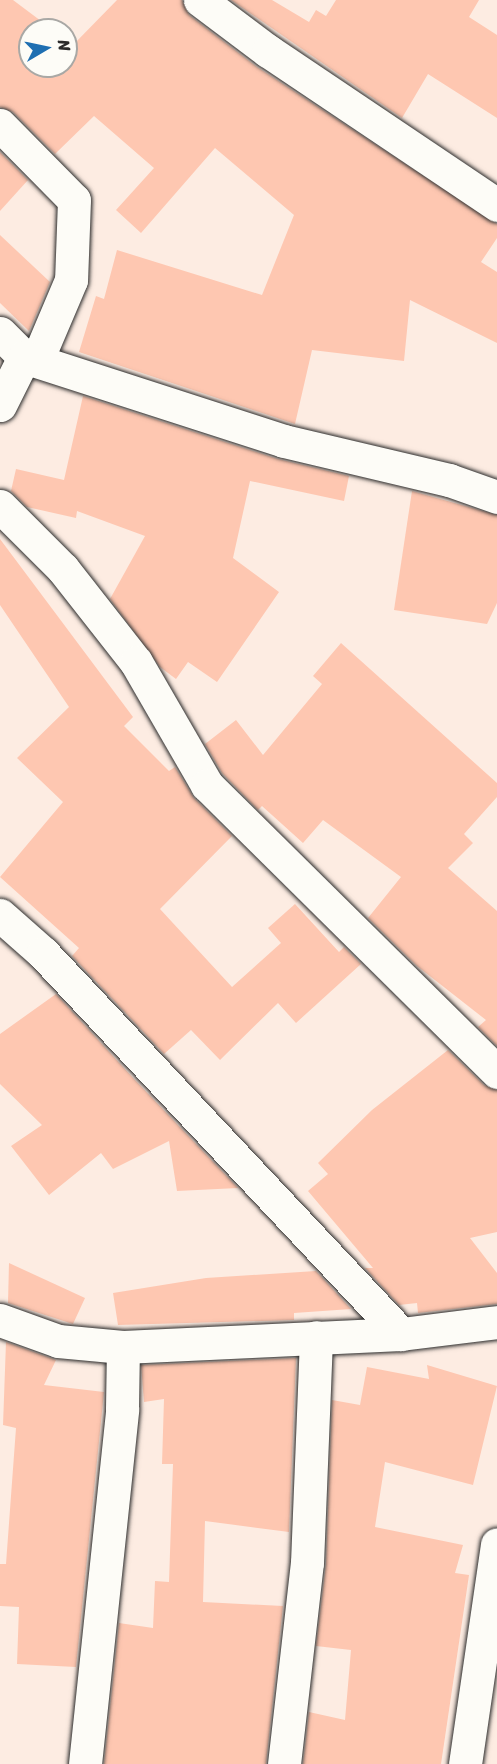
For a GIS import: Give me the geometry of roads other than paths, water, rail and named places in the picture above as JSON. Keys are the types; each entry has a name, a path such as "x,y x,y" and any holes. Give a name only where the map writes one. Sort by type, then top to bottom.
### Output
{"street":[{"path":"200,0 268,51 497,205"},
{"path":"0,125 74,200 71,280 31,358 0,405"},
{"path":"0,333 31,358 284,441 449,480 497,497"},
{"path":"0,506 63,569 136,662 207,786 497,1072"},
{"path":"0,915 43,953 400,1334"},
{"path":"0,1320 58,1341 123,1347 400,1334 497,1323"},
{"path":"284,1764 307,1563 316,1337"},
{"path":"86,1764 122,1409 123,1347"},
{"path":"465,1764 497,1544"}]}
